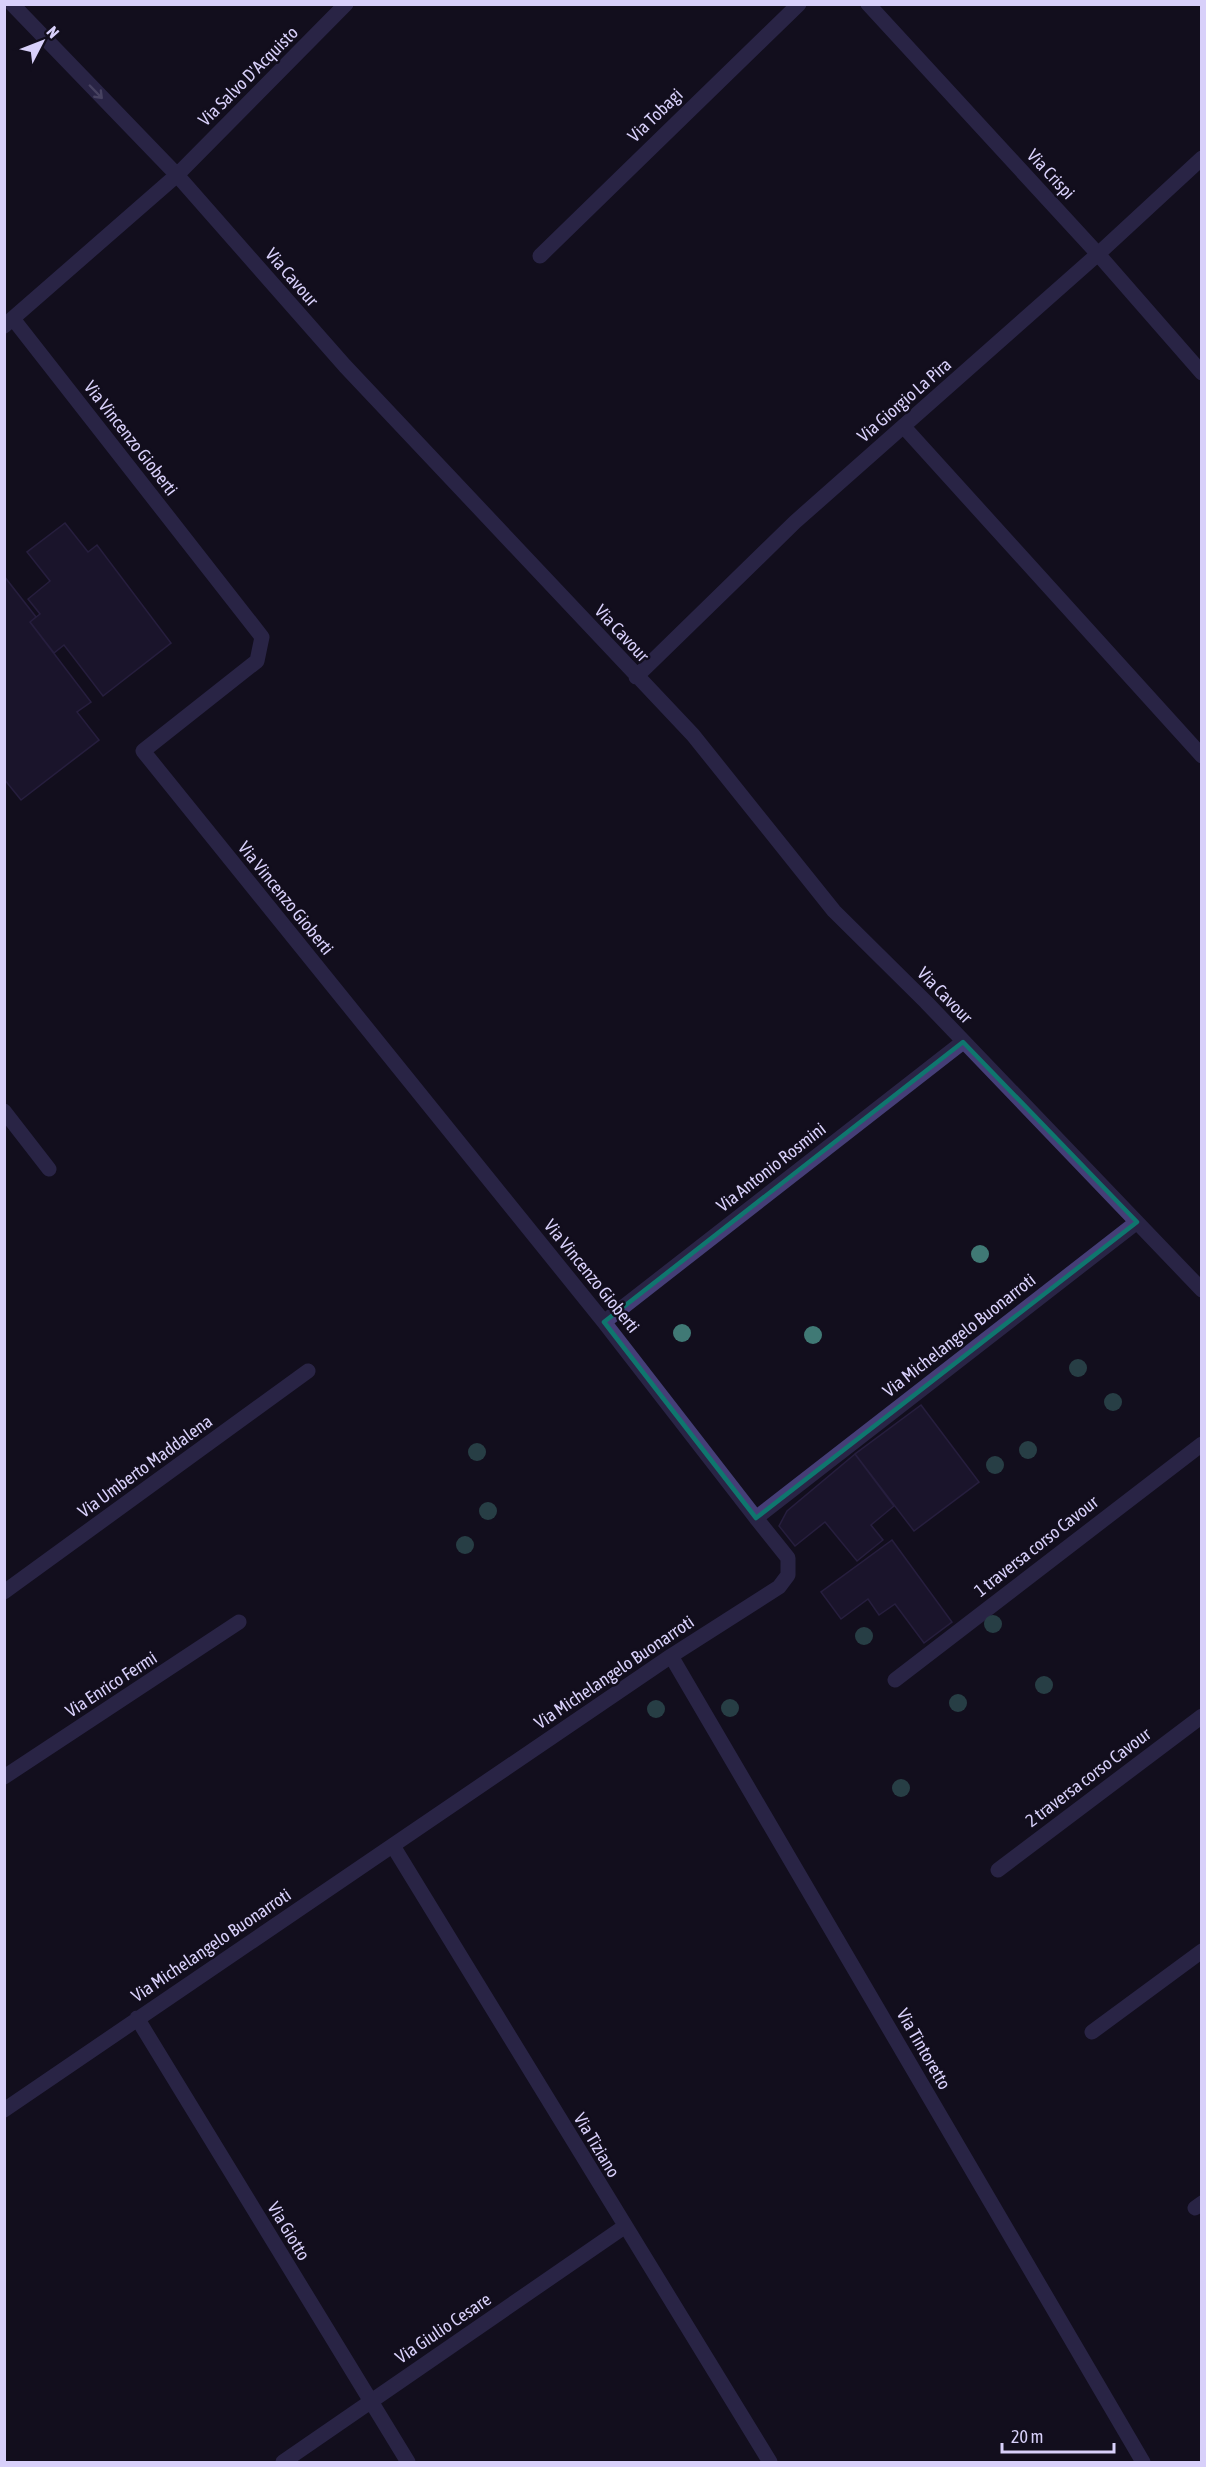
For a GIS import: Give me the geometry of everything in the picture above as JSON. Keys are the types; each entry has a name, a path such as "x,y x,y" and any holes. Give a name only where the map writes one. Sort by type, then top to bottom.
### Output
{"street":[{"name":"Via Cavour","path":"12,4 177,175 345,366 693,735 834,911 1137,1222 1196,1273 1202,1290"},
{"name":"Via Salvo D'Acquisto","path":"9,323 177,175 346,4"},
{"name":"Via Tobagi","path":"540,256 799,4"},
{"name":"Via Crispi","path":"868,4 1098,254 1202,373"},
{"name":"Via Giorgio La Pira","path":"636,677 795,522 1098,254 1202,158"},
{"name":"Via Vincenzo Gioberti","path":"9,323 262,637 257,661 143,751 604,1322 756,1518"},
{"path":"903,427 1202,756"},
{"name":"Via Antonio Rosmini","path":"604,1322 963,1042"},
{"path":"4,1111 49,1169"},
{"name":"Via Michelangelo Buonarroti","path":"4,2110 671,1656 779,1587 788,1575 788,1558 756,1518 1137,1222"},
{"name":"Via Umberto Maddalena","path":"4,1592 308,1371"},
{"name":"1 traversa corso Cavour","path":"895,1680 1202,1444"},
{"name":"Via Enrico Fermi","path":"4,1777 239,1622"},
{"name":"Via Tintoretto","path":"671,1656 1143,2463"},
{"name":"2 traversa corso Cavour","path":"998,1870 1202,1716"},
{"name":"Via Tiziano","path":"393,1846 770,2463"},
{"path":"1092,2032 1202,1951"},
{"name":"Via Giotto","path":"137,2018 408,2463"},
{"name":"Via Giulio Cesare","path":"283,2463 624,2227"}],"highlighted area":[{"path":"963,1042 1137,1222 756,1518 604,1322"}],"building":[{"path":"65,523 88,552 97,545 171,643 103,696 64,645 54,653 30,622 40,614 28,599 50,581 27,552"},
{"path":"4,576 36,617 30,622 91,702 77,712 99,740 21,800 4,779"},
{"path":"921,1405 979,1482 914,1531 855,1454"},
{"path":"855,1454 894,1506 871,1525 883,1540 857,1561 825,1522 795,1546 779,1526 787,1511"},
{"path":"892,1540 952,1622 924,1643 895,1604 879,1615 868,1599 841,1619 821,1592"}]}
